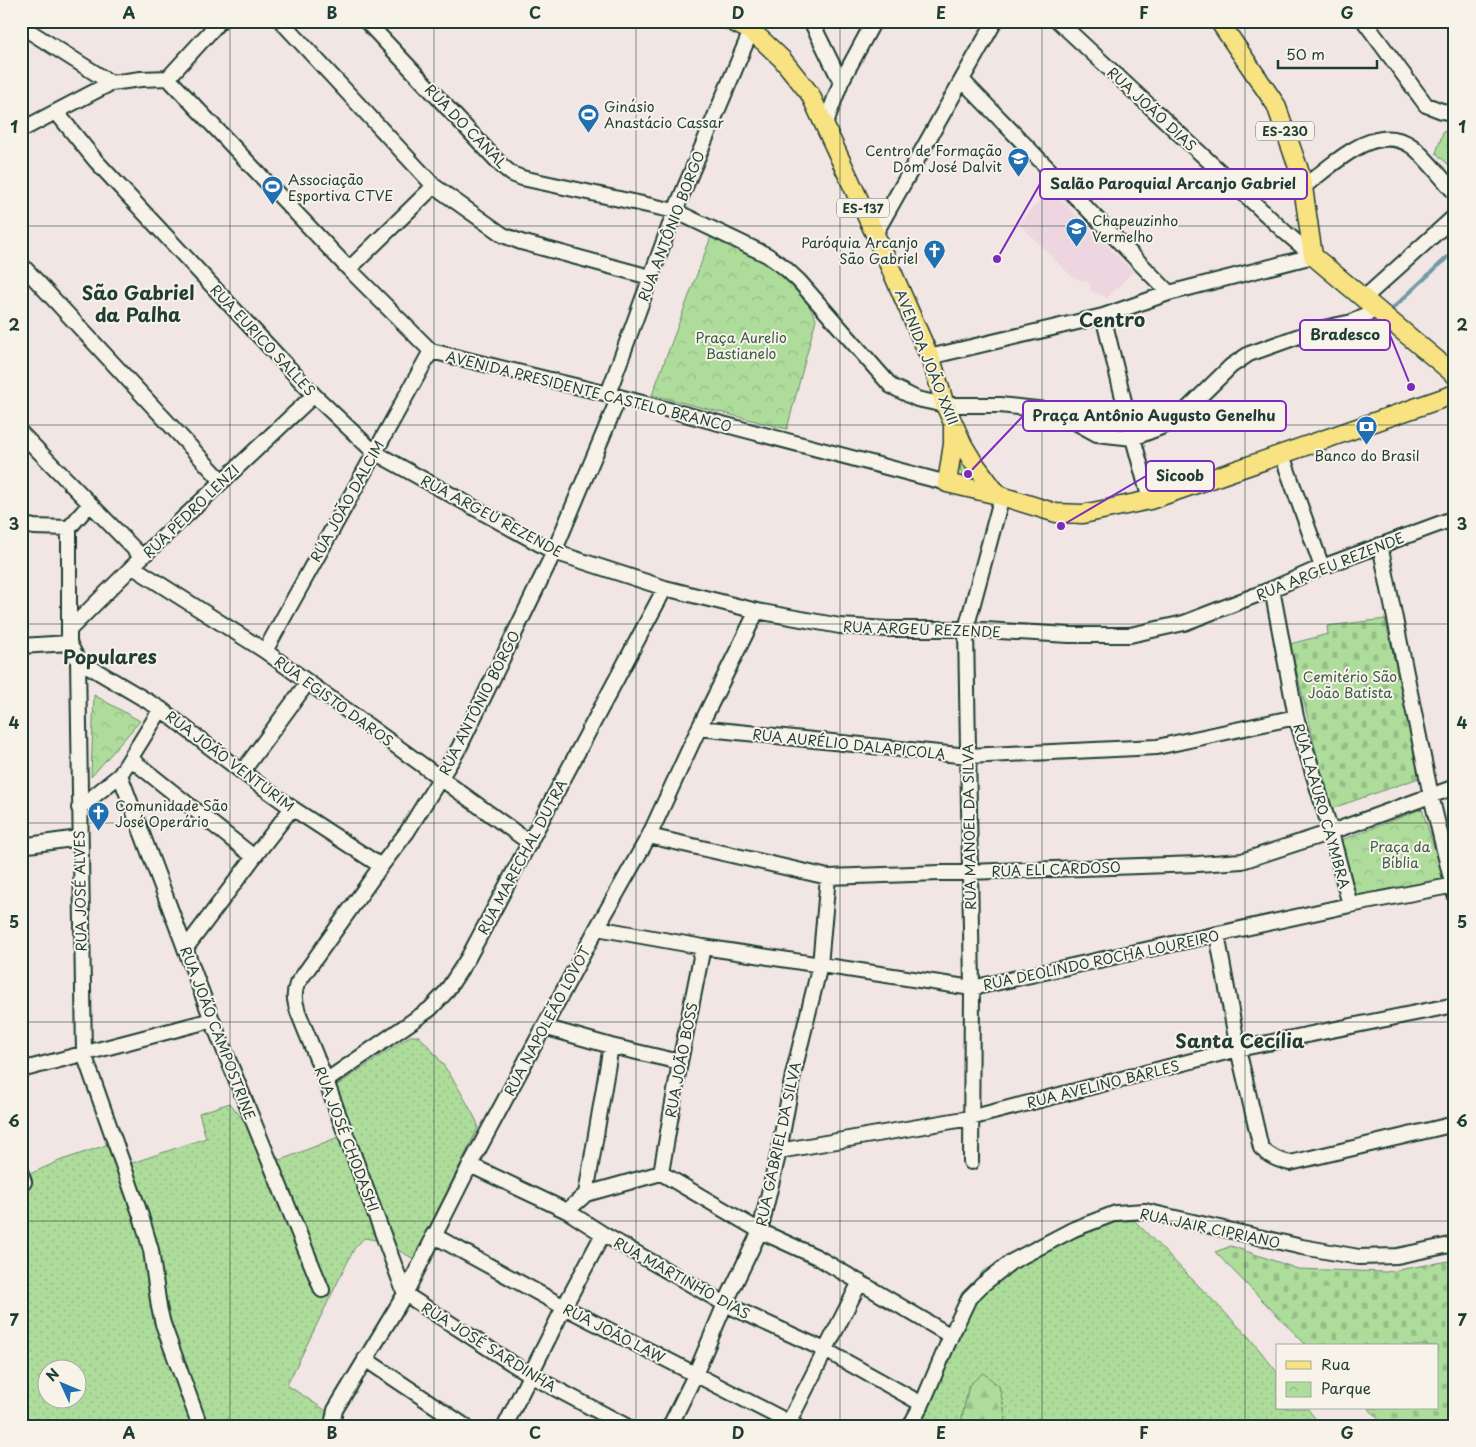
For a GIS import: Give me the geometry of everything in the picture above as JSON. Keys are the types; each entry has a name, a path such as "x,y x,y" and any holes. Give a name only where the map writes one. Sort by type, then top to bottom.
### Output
{"main road":[{"name":"ES-230","path":"1219,21 1276,105 1303,187 1318,261"},
{"name":"AVENIDA JOÃO XXIII","path":"731,22 751,32 782,59 810,94 875,234 929,357 953,424 972,460 1000,496"},
{"name":"RUA JOÃO DIAS","path":"1318,261 1455,375"},
{"name":"AVENIDA PRESIDENTE CASTELO BRANCO","path":"947,484 1000,496 1056,513 1083,514 1150,500 1455,394"},
{"name":"ES-137","path":"947,484 953,444 953,424"}],"street":[{"path":"21,130 112,84 141,79 168,78 220,21"},
{"path":"281,21 434,186 503,235 521,242 650,277"},
{"name":"RUA DO CANAL","path":"366,21 502,166 512,174 522,178 675,211 767,255 799,281 891,386 917,399 945,405 1000,405 1055,411 1097,434 1133,438"},
{"path":"811,21 841,82"},
{"path":"825,125 841,82 874,21"},
{"path":"875,234 963,81 995,21"},
{"name":"RUA JOÃO DIAS","path":"1058,21 1286,234 1318,261"},
{"path":"1364,21 1426,105 1442,112 1455,113"},
{"path":"21,26 112,84"},
{"name":"RUA ANTÔNIO BORGO","path":"297,984 380,866 407,832 441,778 463,740 554,552 613,395 650,277 675,211 751,32"},
{"name":"AVENIDA PRESIDENTE CASTELO BRANCO","path":"168,78 349,269 431,351 613,395 947,484"},
{"path":"963,81 1170,293"},
{"name":"RUA EURICO SALLES","path":"57,112 96,161 314,395 374,452"},
{"path":"1303,187 1359,145 1376,139 1392,138 1411,145 1455,193"},
{"path":"349,269 434,186"},
{"path":"1133,438 1174,422 1231,366 1249,354 1319,329 1352,322 1455,216"},
{"path":"929,357 1104,316 1170,293 1318,261"},
{"path":"21,264 222,481"},
{"path":"1104,316 1150,500"},
{"name":"RUA JOÃO DALCIM","path":"265,650 431,351"},
{"name":"RUA PEDRO LENZI","path":"69,636 137,562 314,395"},
{"name":"RUA EGISTO DAROS","path":"21,433 90,504 137,562 265,650 530,843"},
{"name":"RUA ARGEU REZENDE","path":"374,452 554,552 665,588 757,611 840,626 888,629 966,629 1069,635 1130,635 1184,623 1272,589 1322,567 1455,518"},
{"path":"1282,455 1322,567"},
{"name":"RUA MANOEL DA SILVA","path":"971,1162 972,988 966,629 1000,496"},
{"path":"21,524 34,527 69,528 90,504"},
{"name":"RUA JOSÉ ALVES","path":"69,528 69,636 78,660 84,1054 141,1216 150,1250 158,1307 200,1426"},
{"path":"1380,545 1431,796 1454,889"},
{"name":"RUA MARECHAL DUTRA","path":"326,1081 430,1009 446,992 468,958 665,588"},
{"name":"RUA LAAURO CAYMBRA","path":"1272,589 1296,718 1331,832 1350,905"},
{"name":"RUA NAPOLEÃO LOVOT","path":"337,1426 333,1420 335,1410 405,1294 433,1235 470,1165 597,928 649,836 699,728 757,611"},
{"path":"21,646 69,636"},
{"name":"RUA JOÃO VENTURIM","path":"78,660 161,709 292,808 380,866"},
{"path":"242,772 308,682"},
{"path":"79,808 120,775 161,709"},
{"name":"RUA AURÉLIO DALAPICOLA","path":"699,728 968,756 1157,747 1296,718"},
{"path":"131,759 254,857"},
{"name":"RUA JOÃO CAMPOSTRINE","path":"120,775 212,1020 322,1290"},
{"name":"RUA ELI CARDOSO","path":"649,836 828,876 1198,864 1242,861 1331,832 1455,786"},
{"path":"185,949 292,808"},
{"path":"21,846 80,838"},
{"name":"RUA GABRIEL DA SILVA","path":"670,1426 696,1375 725,1304 760,1232 779,1151 793,1075 820,965 828,876"},
{"name":"RUA DEOLINDO ROCHA LOUREIRO","path":"597,928 704,947 972,988 1350,905 1454,889"},
{"path":"1218,934 1238,1049 1261,1148 1267,1154 1275,1159 1290,1163 1455,1124"},
{"name":"RUA JOÃO BOSS","path":"661,1173 680,1062 704,947"},
{"name":"RUA JOSÉ CHODASHI","path":"297,984 294,992 294,1001 326,1081 405,1294"},
{"name":"RUA AVELINO BARLES","path":"779,1151 970,1118 1238,1049 1455,1005"},
{"path":"21,1070 212,1020"},
{"path":"544,1027 611,1046 680,1062"},
{"path":"586,1194 611,1046"},
{"name":"RUA MARTINHO DIAS","path":"470,1165 567,1211 603,1234 725,1304 825,1350 922,1404"},
{"path":"567,1211 586,1194 661,1173 760,1232 817,1257 951,1336"},
{"name":"RUA JAIR CIPRIANO","path":"910,1426 922,1404 969,1298 1011,1262 1074,1230 1116,1212 1145,1211 1302,1247 1359,1257 1397,1256 1455,1244"},
{"path":"505,1426 564,1307 603,1234"},
{"name":"RUA JOÃO LAW","path":"433,1235 564,1307 791,1425"},
{"path":"791,1425 825,1350 860,1282"},
{"name":"RUA JOSÉ SARDINHA","path":"405,1294 530,1375 626,1426"},
{"path":"365,1359 465,1426"}],"shaded area":[{"name":"Chapeuzinho Vermelho","path":"1051,189 1133,272 1107,298 1089,290 1091,284 1072,277 1018,223"}],"green space":[{"path":"1455,127 1455,171 1436,153 1443,132"},
{"name":"Praça Aurelio Bastianelo","path":"712,234 768,259 796,286 816,319 787,429 652,395"},
{"path":"963,459 982,487 963,479 960,468"},
{"name":"Cemitério São João Batista","path":"1385,619 1422,777 1330,809 1290,644 1328,634 1327,626"},
{"path":"94,695 140,721 91,777"},
{"name":"Praça da Bíblia","path":"1422,809 1444,880 1357,895 1339,841"},
{"path":"410,1036 419,1036 436,1056 465,1099 477,1122 478,1128 414,1259 382,1241 364,1238 354,1249 287,1385 331,1414 326,1426 21,1426 21,1178 59,1161 121,1140 132,1163 206,1138 199,1113 230,1103 269,1154 281,1160 338,1137 330,1090"},
{"path":"1126,1212 1249,1337 1276,1371 1276,1410 1309,1410 1321,1426 1005,1426 1004,1408 999,1386 969,1385 961,1423 957,1426 904,1426 959,1305 983,1271 1047,1242"},
{"path":"1231,1246 1298,1269 1386,1272 1455,1260 1455,1426 1385,1426 1370,1410 1438,1410 1438,1344 1305,1344 1215,1252"},
{"path":"983,1373 999,1386 1004,1408 1005,1426 957,1426 961,1423 969,1385"}],"waterway":[{"path":"1390,311 1455,250"}],"place":[{"name":"Ginásio Anastácio Cassar","path":"588,133"},
{"name":"Centro de Formação Dom José Dalvit","path":"1018,177"},
{"name":"Associação Esportiva CTVE","path":"272,206"},
{"name":"Chapeuzinho Vermelho","path":"1076,247"},
{"name":"Salão Paroquial Arcanjo Gabriel","path":"997,259"},
{"name":"Paróquia Arcanjo São Gabriel","path":"934,269"},
{"name":"Bradesco","path":"1411,387"},
{"name":"Banco do Brasil","path":"1367,446"},
{"name":"Praça Antônio Augusto Genelhu","path":"968,474"},
{"name":"Sicoob","path":"1061,526"},
{"name":"Comunidade São José Operário","path":"99,832"}],"district":[{"name":"São Gabriel da Palha","path":"138,303"},
{"name":"Centro","path":"1112,319"},
{"name":"Populares","path":"110,656"},
{"name":"Santa Cecília","path":"1240,1040"}]}
